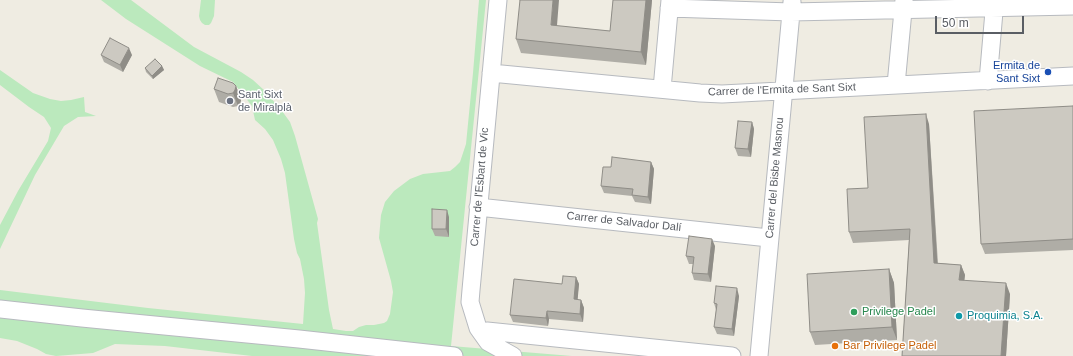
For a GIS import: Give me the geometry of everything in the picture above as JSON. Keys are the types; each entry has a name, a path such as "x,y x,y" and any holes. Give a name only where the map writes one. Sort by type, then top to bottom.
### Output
{"street":[{"name":"Carrer de l'Esbart de Vic","path":"498,0 470,302 478,328 488,342 513,356"},
{"path":"988,81 995,3"},
{"path":"662,89 670,4 791,6 995,3 1073,6"},
{"path":"896,85 903,5"},
{"name":"Carrer del Bisbe Masnou","path":"759,356 791,6"},
{"name":"Carrer de l'Ermita de Sant Sixt","path":"491,73 722,94 1073,76"},
{"name":"Carrer de Salvador Dalí","path":"478,207 769,238"},
{"path":"0,309 454,356"},
{"path":"487,331 732,356"}],"green space":[{"path":"101,0 131,0 194,47 253,80 265,91 282,111 290,122 295,136 318,219 317,223 333,329 353,331 366,325 384,323 387,321 390,314 393,292 379,238 381,215 385,202 394,191 410,179 423,174 450,171 460,162 466,144 479,0 486,0 451,346 572,356 252,356 165,346 115,344 93,353 56,356 46,354 17,341 0,338 0,290 148,308 303,324 305,293 304,279 294,239 285,173 273,140 265,129 255,120 252,106 233,82 200,66 126,19"},
{"path":"201,0 215,0 214,16 209,25 205,25 200,20"},
{"path":"0,70 33,93 50,99 61,101 84,97 85,112 96,116 78,117 64,126 35,175 0,249 0,225 18,191 48,141 51,128 44,117 0,85"}],"building":[{"path":"520,0 553,0 551,25 610,31 613,0 646,0 641,52 516,39"},
{"path":"110,38 129,48 120,65 101,55"},
{"path":"155,59 162,66 152,76 145,68"},
{"path":"218,78 233,83 236,86 233,93 228,94 214,89"},
{"path":"1073,106 1073,239 981,244 974,111"},
{"path":"926,114 934,263 961,265 959,280 1006,283 1001,356 902,356 910,229 849,232 847,189 868,188 864,117"},
{"path":"738,121 752,122 748,149 735,148"},
{"path":"612,157 651,162 648,197 632,195 633,189 601,186 603,167 611,167"},
{"path":"432,209 447,210 446,229 432,229"},
{"path":"689,236 712,239 708,274 692,273 694,257 686,256"},
{"name":"Privilege Padel","path":"889,269 892,327 810,332 807,274"},
{"path":"563,276 576,277 574,299 581,300 580,314 547,311 546,318 510,315 514,279 562,284"},
{"path":"716,286 737,288 732,329 714,327 717,304 714,303"}],"place":[{"name":"Ermita de Sant Sixt","path":"1048,72"},
{"name":"Sant Sixt de Miralplà","path":"230,101"},
{"name":"Privilege Padel","path":"854,312"},
{"name":"Proquimia, S.A.","path":"959,316"},
{"name":"Bar Privilege Padel","path":"835,346"}]}
